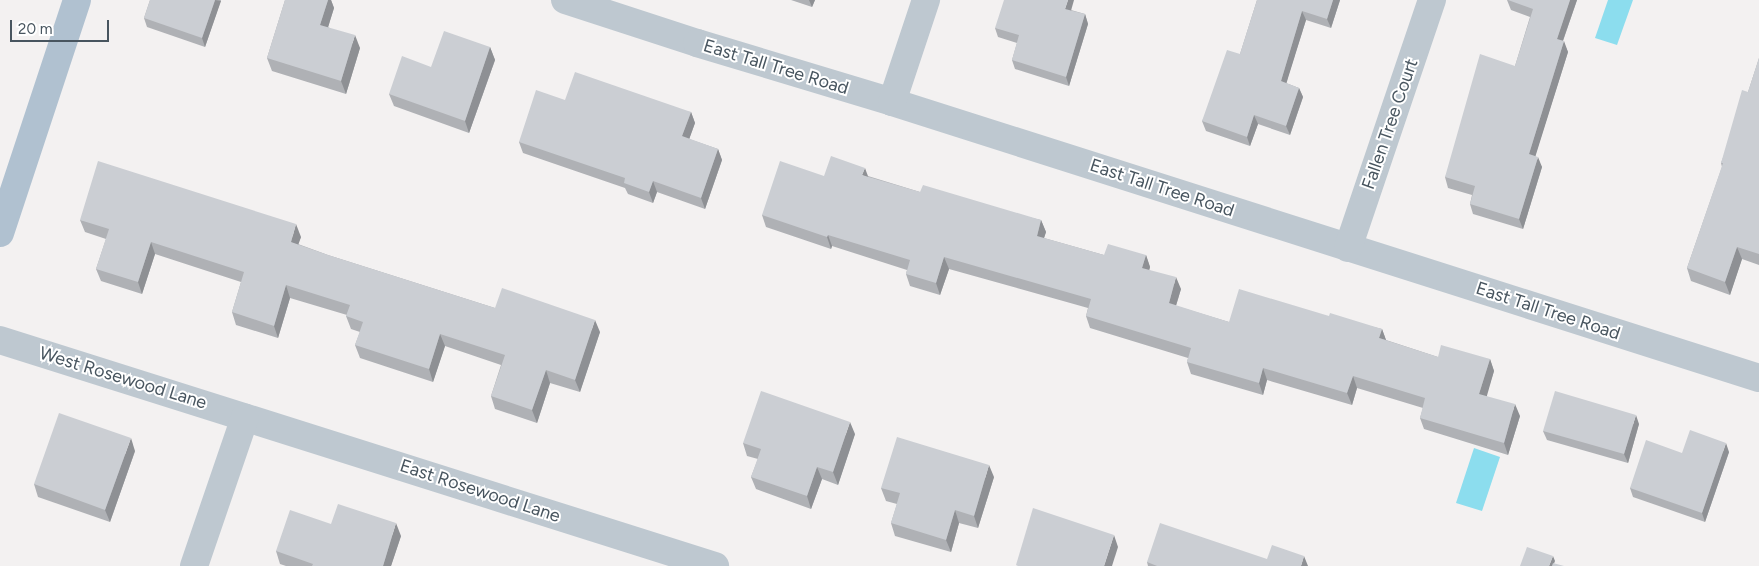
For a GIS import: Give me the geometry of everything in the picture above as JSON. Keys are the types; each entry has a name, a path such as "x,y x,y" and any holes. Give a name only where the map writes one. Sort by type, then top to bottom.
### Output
{"main road":[{"path":"0,233 77,0"}],"street":[{"name":"East Tall Tree Road","path":"565,0 1759,378"},
{"path":"892,102 926,0"},
{"name":"Fallen Tree Court","path":"1348,248 1432,0"},
{"name":"West Rosewood Lane","path":"0,340 245,417"},
{"path":"194,566 245,417"},
{"name":"East Rosewood Lane","path":"245,417 714,566"}],"water":[{"path":"1608,0 1633,0 1617,45 1595,38"},
{"path":"1474,448 1500,457 1482,511 1456,503"}],"building":[{"path":"150,0 215,0 202,38 144,18"},
{"path":"285,0 328,0 320,25 355,35 341,81 267,58"},
{"path":"1004,0 1068,0 1065,9 1085,14 1066,77 1012,60 1019,35 995,28"},
{"path":"1257,0 1333,0 1327,19 1302,11 1281,81 1299,88 1286,126 1254,115 1247,137 1202,121 1227,50 1240,54"},
{"path":"1508,0 1570,0 1557,39 1564,41 1529,154 1538,157 1519,219 1470,204 1475,186 1445,177 1480,54 1515,66 1533,9"},
{"path":"444,31 490,47 465,121 389,94 402,56 431,67"},
{"path":"1759,58 1759,254 1737,247 1725,282 1687,268 1723,163 1721,163 1742,90 1748,92"},
{"path":"575,72 691,112 682,136 718,149 701,198 653,181 649,192 624,183 625,178 519,142 536,90 565,100"},
{"path":"831,156 865,168 862,175 920,192 923,185 1041,220 1037,236 1104,255 1108,244 1146,255 1142,268 1176,277 1169,303 1229,322 1239,289 1329,316 1330,313 1382,329 1379,338 1438,357 1441,345 1490,359 1479,394 1515,404 1504,443 1420,418 1425,398 1353,376 1347,393 1263,368 1259,383 1187,362 1191,348 1086,316 1091,299 944,257 936,283 906,274 910,260 828,235 827,237 762,215 780,161 824,176"},
{"path":"98,161 296,224 291,242 328,255 495,308 502,288 595,320 575,380 546,370 532,410 491,396 505,355 440,334 429,369 355,345 363,322 346,316 350,305 286,285 274,326 232,312 244,272 151,242 138,282 96,269 109,229 80,220"},
{"path":"761,391 850,422 833,472 817,467 807,496 751,477 761,449 743,443"},
{"path":"1555,391 1636,415 1624,454 1543,431"},
{"path":"59,413 131,438 105,510 34,484"},
{"path":"1690,430 1726,443 1702,513 1630,488 1646,440 1682,453"},
{"path":"897,437 989,465 974,516 955,510 946,540 891,523 900,493 881,488"},
{"path":"338,504 396,523 383,566 312,566 313,564 276,551 290,510 331,524"},
{"path":"1033,508 1114,535 1104,566 1016,565"},
{"path":"1160,523 1267,559 1272,545 1304,556 1301,566 1157,566 1147,562"},
{"path":"1527,547 1553,556 1549,566 1520,566"},
{"path":"1553,563 1564,566 1552,566"}]}
